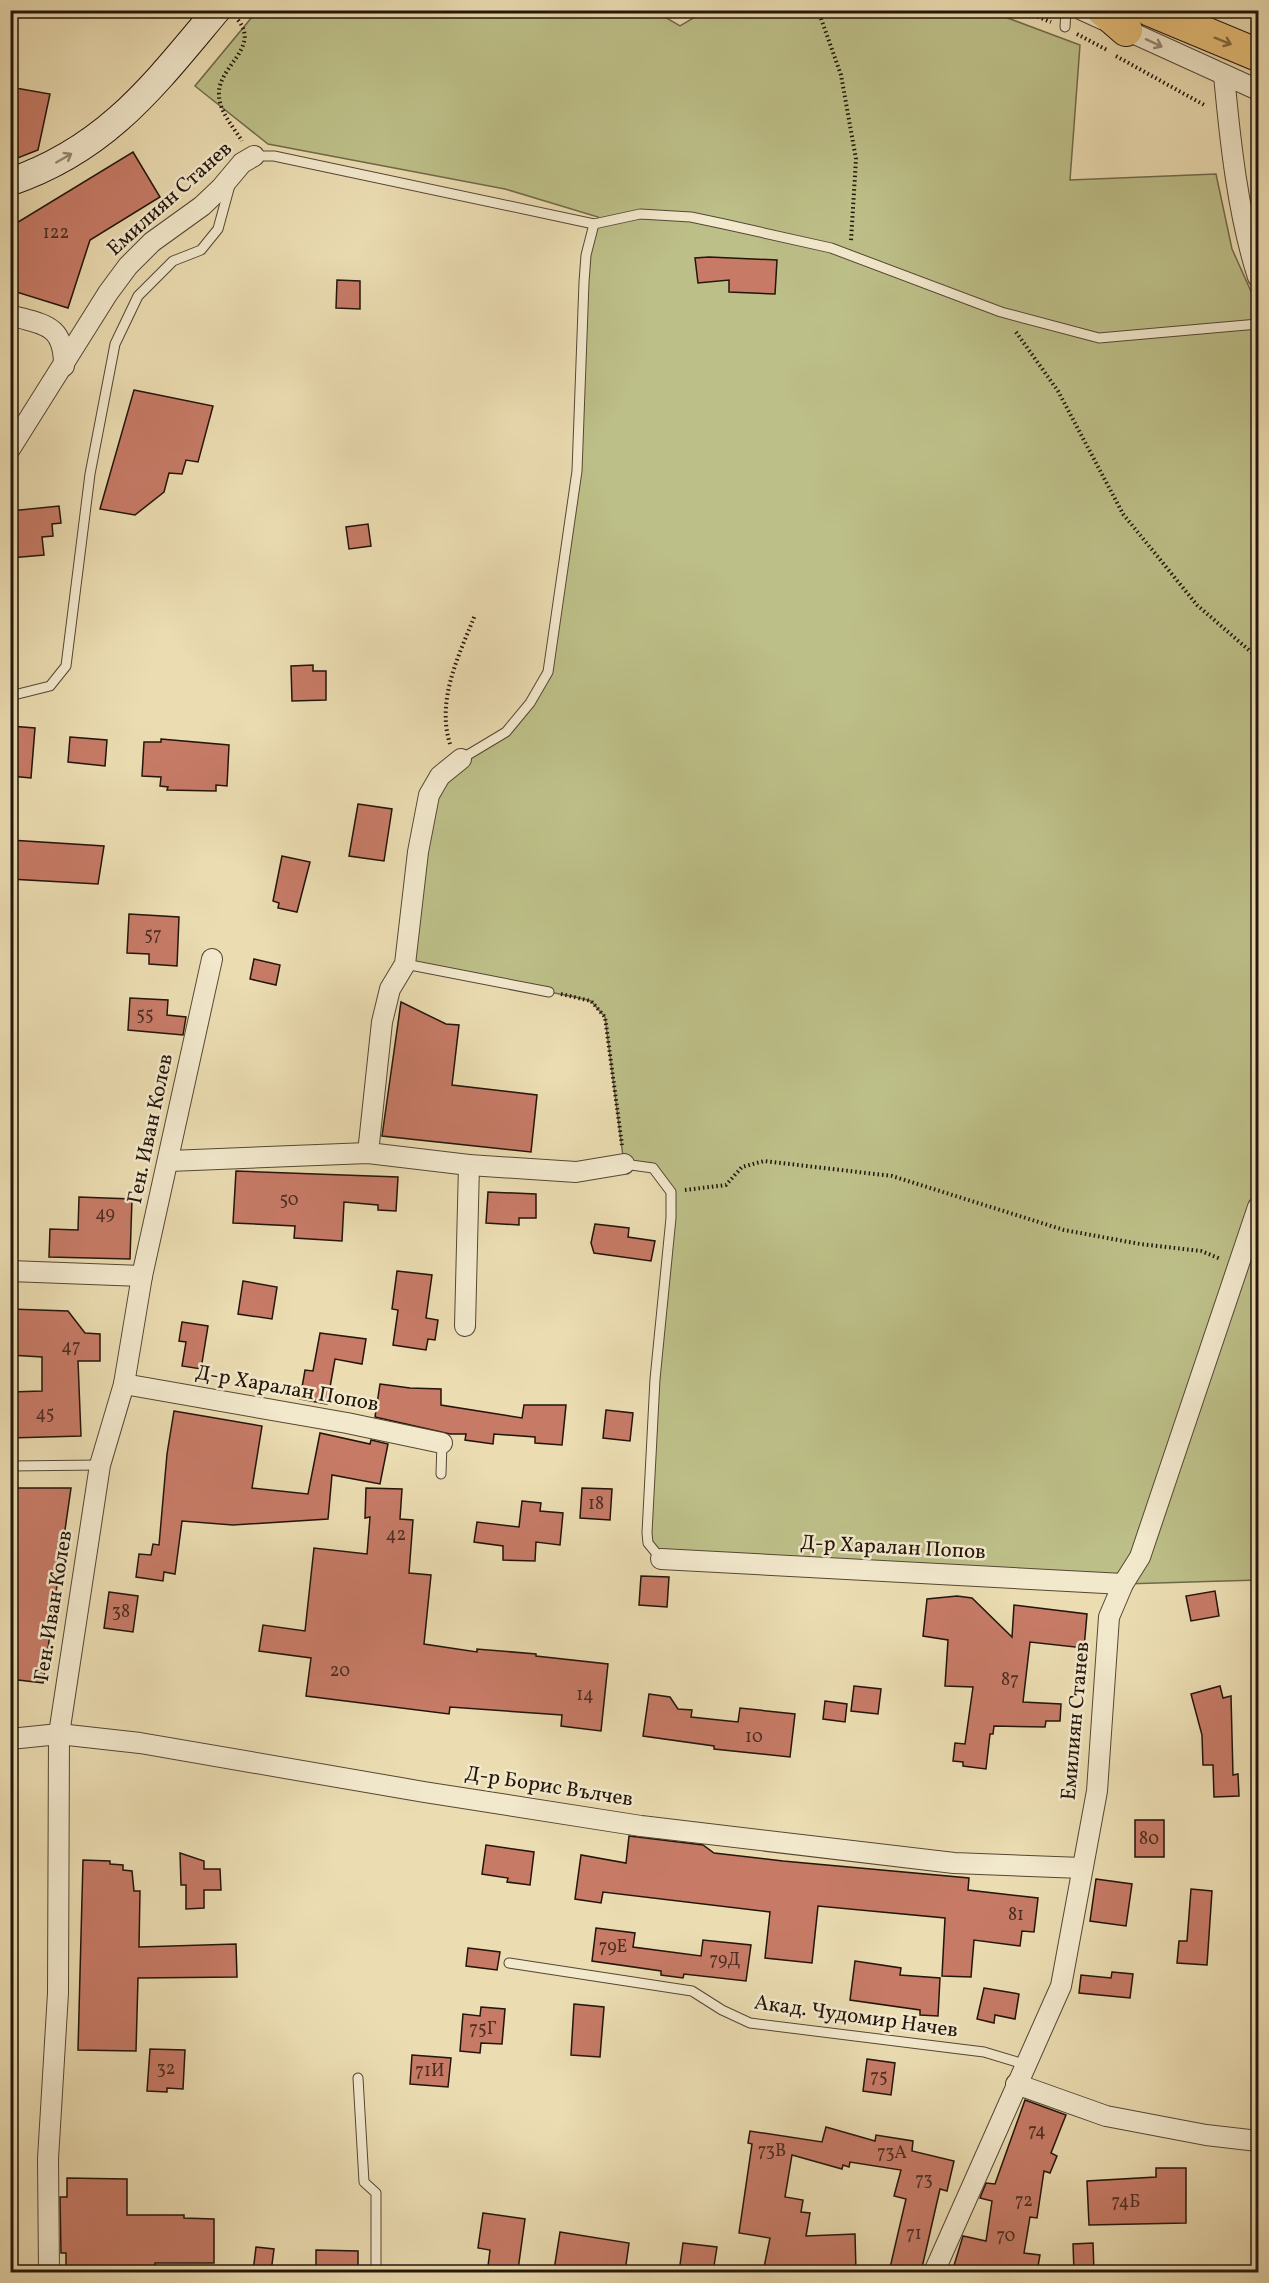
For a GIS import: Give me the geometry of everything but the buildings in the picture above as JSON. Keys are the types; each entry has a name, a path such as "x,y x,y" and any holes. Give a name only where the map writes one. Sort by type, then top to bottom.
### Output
{"highway":[{"path":"1103,10 1258,55"}],"main road":[{"path":"10,182 61,161 121,119 225,12"}],"street":[{"path":"1082,10 1138,20 1224,75 1258,90"},
{"path":"1224,75 1228,118 1254,243 1258,277"},
{"name":"Емилиян Станев","path":"10,449 108,293 128,266 152,242 202,206 242,163 254,156"},
{"path":"10,315 50,327 57,333 64,348 64,366"},
{"path":"368,1153 382,1022 390,989 405,964 418,852 429,795 440,777 460,759"},
{"name":"Ген. Иван Колев","path":"50,2272 48,2159 58,1993 59,1734 100,1465 124,1384 142,1276 212,959"},
{"path":"169,1161 368,1153 469,1165 576,1172 624,1164"},
{"path":"465,1326 469,1165"},
{"name":"Емилиян Станев","path":"934,2272 1061,1986 1077,1911 1082,1868 1097,1791 1109,1617 1123,1584 1140,1557 1258,1207"},
{"path":"10,1271 142,1276"},
{"name":"Д-р Харалан Попов","path":"124,1384 347,1423 442,1443"},
{"name":"Д-р Харалан Попов","path":"661,1559 1123,1584"},
{"name":"Д-р Борис Вълчев","path":"10,1739 59,1734 151,1745 424,1792 641,1826 954,1863 1082,1868"},
{"path":"1016,2084 1107,2116 1206,2135 1258,2141"}],"lane":[{"path":"1065,27 1066,10"},
{"name":"Емилиян Станев","path":"254,156 274,156 594,224"},
{"path":"10,696 50,686 66,666 90,474 115,344 138,296 173,261 201,250 218,229 232,175"},
{"path":"460,759 506,732 530,703 548,672 577,471 584,273 594,224 640,214 691,217 831,248 1001,312 1099,338 1258,324"},
{"path":"405,964 549,992"},
{"path":"624,1164 653,1168 671,1192 671,1218 656,1378 647,1533 648,1543 661,1559"},
{"path":"441,1474 442,1443"},
{"path":"10,1466 100,1465"},
{"name":"Акад. Чудомир Начев","path":"509,1964 692,1991 722,2010 750,2023 984,2052 1027,2065"},
{"path":"358,2078 364,2182 376,2193 376,2272"}],"path":[{"path":"818,10 841,75 856,159 851,256"},
{"path":"1021,10 1065,27 1228,118"},
{"path":"225,12 246,34 244,45 223,77 219,96 221,106 243,143 254,156"},
{"path":"1001,312 1058,391 1123,514 1197,604 1258,658"},
{"path":"460,759 449,742 445,707 454,669 475,615"},
{"path":"549,992 591,1001 605,1017 624,1164"},
{"path":"671,1192 726,1185 742,1167 764,1161 892,1176 1064,1230 1140,1244 1201,1251 1238,1265"}],"green space":[{"path":"653,10 680,26 705,11 989,11 1080,45 1070,180 1216,174 1232,249 1258,307 1258,1580 1123,1584 661,1559 648,1543 671,1192 659,1173 624,1164 605,1017 591,1001 405,964 440,776 506,732 548,672 577,471 584,282 598,217 505,189 268,144 195,86 257,11"}]}
